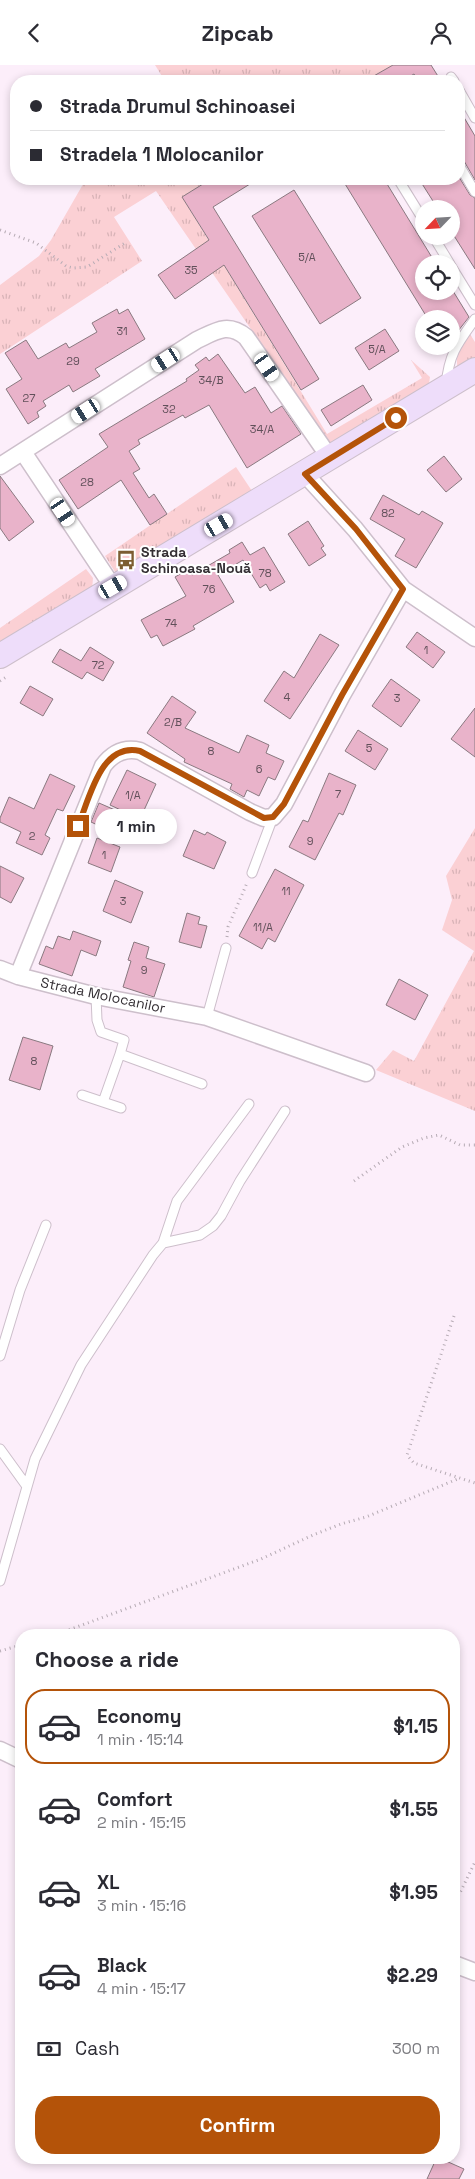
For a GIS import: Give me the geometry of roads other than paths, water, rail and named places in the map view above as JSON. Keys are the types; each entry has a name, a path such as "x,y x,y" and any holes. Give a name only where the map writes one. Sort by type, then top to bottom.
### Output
{"street":[{"path":"0,466 197,340 218,330 230,328 238,330 246,337 330,459"},
{"path":"0,656 475,370"},
{"path":"23,452 113,587"},
{"path":"305,474 356,529 403,589 475,638"},
{"path":"18,977 103,766 108,759 127,749 140,751 250,812 264,818 273,817 284,804 342,695 403,589"},
{"name":"Strada Molocanilor","path":"0,969 18,977 96,996 207,1017 366,1073"},
{"path":"0,1750 15,1757"},
{"path":"460,1966 475,1972"}],"lane":[{"path":"465,100 475,118"},
{"path":"465,175 475,191"},
{"path":"402,185 415,206"},
{"path":"460,281 475,305"},
{"path":"466,290 475,285"},
{"path":"446,388 448,364 455,346 475,319"},
{"path":"252,873 273,817"},
{"path":"207,1017 226,947"},
{"path":"96,996 101,1031 124,1040 103,1102"},
{"path":"120,1054 202,1084"},
{"path":"82,1095 122,1108"},
{"path":"0,1581 35,1459 81,1365 153,1255 163,1243 178,1201 249,1104"},
{"path":"163,1243 200,1235 213,1226 221,1217 240,1181 285,1111"},
{"path":"0,1356 20,1290 46,1225"},
{"path":"0,1449 26,1485"}],"place":[{"name":"Strada Schinoasa-Nouă","path":"126,560"}]}
